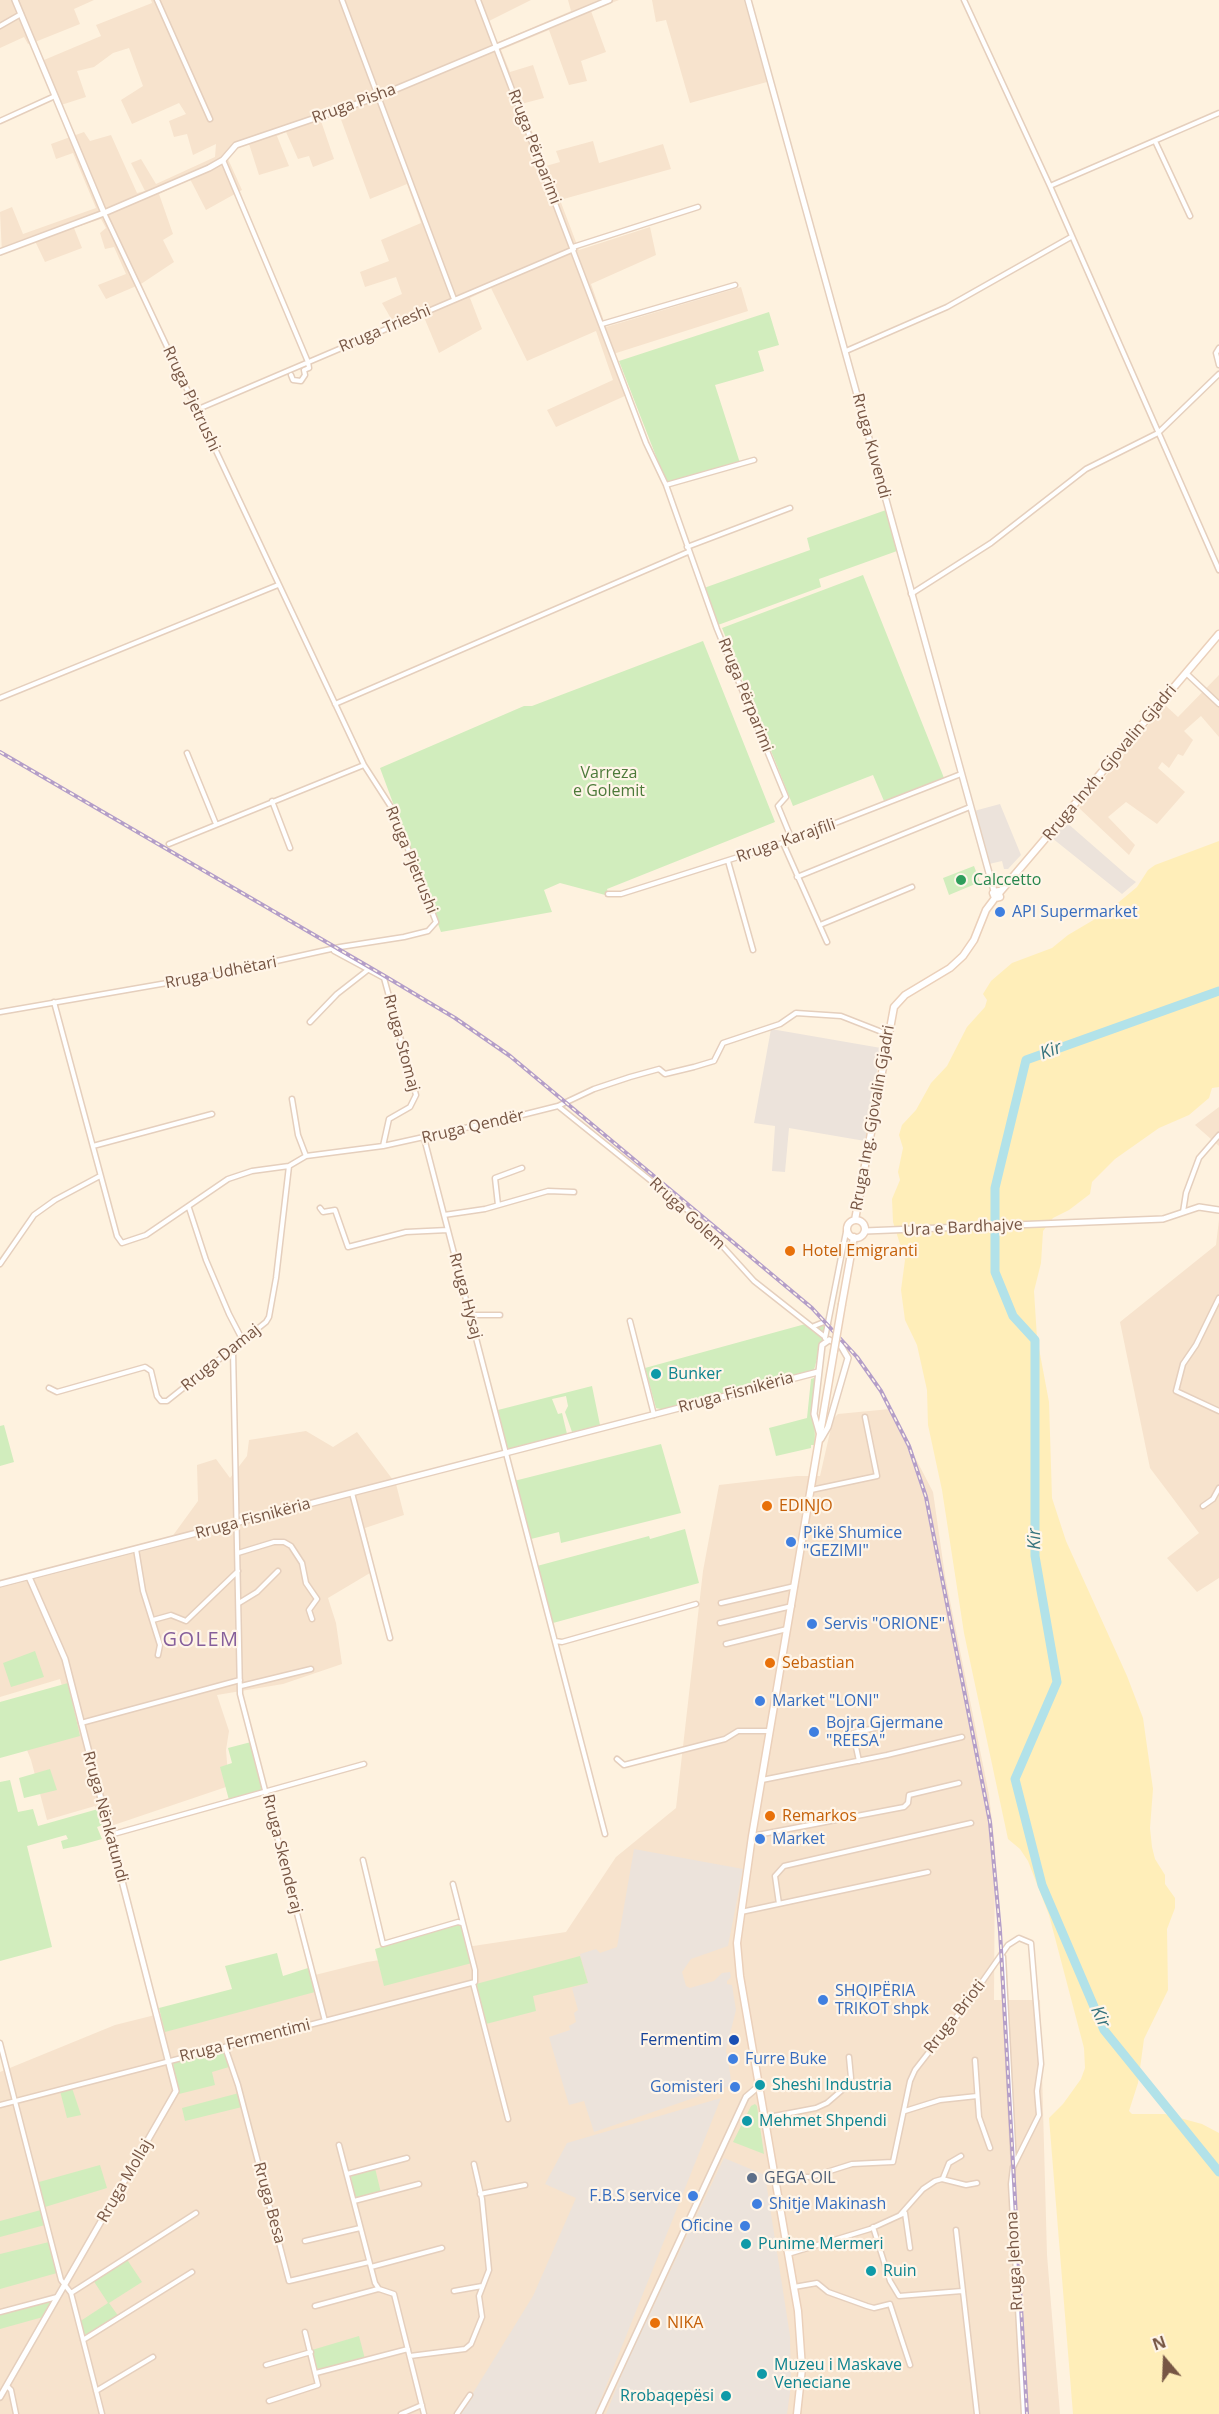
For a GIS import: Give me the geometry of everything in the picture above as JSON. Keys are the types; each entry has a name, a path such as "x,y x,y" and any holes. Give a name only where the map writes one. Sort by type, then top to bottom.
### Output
{"main road":[{"name":"Rruga Inxh. Gjovalin Gjadri","path":"985,913 996,894 1218,638"},
{"name":"Rruga Ing. Gjovalin Gjadri","path":"855,1220 888,1034 898,1001 957,962 974,940 985,913"},
{"path":"855,1220 864,1224 865,1231 860,1237 854,1237 848,1232 848,1227 855,1220"},
{"path":"797,2414 801,2343 794,2287 737,1954 752,1836 854,1237"}],"street":[{"path":"15,0 104,213"},
{"path":"157,0 210,119"},
{"path":"342,0 454,299"},
{"name":"Rruga Përparimi","path":"478,0 574,248 646,443 666,485 717,629 786,797 778,806 792,840"},
{"name":"Rruga Pisha","path":"0,252 104,213 223,160 236,145 377,97 609,0"},
{"name":"Rruga Kuvendi","path":"748,0 996,894"},
{"path":"964,0 1050,186 1219,570"},
{"path":"0,26 21,14"},
{"path":"0,121 55,96"},
{"path":"1050,186 1219,113"},
{"path":"1155,141 1190,216"},
{"path":"223,160 308,362 309,368 304,370 305,375 301,381 293,380 291,375"},
{"path":"574,248 698,207"},
{"name":"Rruga Pjetrushi","path":"104,213 364,765 393,810 437,922"},
{"path":"846,351 947,307 1071,237"},
{"name":"Rruga Trieshi","path":"196,410 574,248"},
{"path":"602,324 735,285"},
{"path":"1219,348 1216,353 1219,365"},
{"path":"911,594 991,543 1086,469 1158,433 1219,374"},
{"path":"666,485 754,460"},
{"path":"335,704 687,549 790,508"},
{"path":"0,698 278,585"},
{"path":"1186,673 1219,704"},
{"path":"187,753 216,824"},
{"path":"169,844 364,765"},
{"name":"Rruga Karajfili","path":"608,894 621,894 792,840 961,774"},
{"path":"272,801 290,848"},
{"path":"797,877 970,807"},
{"path":"783,843 827,942"},
{"path":"728,861 753,950"},
{"path":"820,925 912,887"},
{"name":"Rruga Udhëtari","path":"0,1012 213,975 422,933 431,929 437,922"},
{"name":"Rruga Stomaj","path":"333,951 384,978 416,1095 410,1107 389,1119 382,1146"},
{"path":"310,1022 337,994 369,969"},
{"name":"Rruga Qendër","path":"54,1002 100,1176 117,1236 122,1244 146,1235 189,1208 228,1179 252,1171 289,1166 306,1156 424,1138 558,1106 630,1077 659,1069 664,1074 714,1061 723,1043 780,1024 796,1013 842,1016 888,1034"},
{"path":"292,1099 298,1135 306,1156"},
{"name":"Rruga Golem","path":"558,1106 696,1217 754,1281 814,1326 825,1339"},
{"path":"93,1146 213,1114"},
{"path":"1183,1212 1186,1193 1199,1158 1219,1135"},
{"name":"Rruga Hysaj","path":"424,1138 506,1453"},
{"name":"Rruga Damaj","path":"50,1388 57,1392 145,1367 151,1371 157,1396 161,1401 167,1401 233,1350 242,1339 269,1317 289,1166"},
{"path":"498,1205 495,1178 522,1168"},
{"path":"0,1264 34,1215 55,1200 100,1176"},
{"path":"444,1215 498,1205 548,1191 574,1192"},
{"name":"Ura e Bardhajve","path":"865,1231 1163,1219 1199,1207 1219,1210"},
{"path":"189,1208 206,1260 242,1339"},
{"path":"320,1208 323,1212 335,1210 348,1247 406,1232 433,1233 448,1230"},
{"path":"821,1439 828,1427 848,1358 840,1344 825,1339 848,1227"},
{"path":"1219,1298 1183,1364 1176,1386 1176,1390 1219,1412"},
{"path":"470,1315 500,1315"},
{"path":"630,1321 654,1414"},
{"path":"814,1326 824,1322 828,1324"},
{"name":"Rruga Fisnikëria","path":"821,1439 814,1414 818,1372 825,1339"},
{"name":"Rruga Skenderaj","path":"233,1350 241,1702 325,2021"},
{"name":"Rruga Fisnikëria","path":"0,1584 818,1372"},
{"path":"811,1490 877,1476 865,1417"},
{"path":"506,1453 605,1834"},
{"path":"1203,1506 1213,1499 1219,1488"},
{"path":"352,1493 390,1638"},
{"path":"237,1553 274,1542 284,1542 291,1546 303,1563 306,1582 317,1599 309,1611 312,1619"},
{"path":"136,1549 142,1584 160,1645 158,1655"},
{"path":"153,1620 171,1615 186,1622 238,1571"},
{"path":"239,1603 257,1592 278,1571"},
{"name":"Rruga Nënkatundi","path":"29,1577 62,1648 169,2061"},
{"path":"720,1603 796,1586"},
{"path":"554,1640 562,1642 696,1604"},
{"path":"720,1623 792,1606"},
{"path":"726,1644 788,1629"},
{"path":"240,1686 311,1669"},
{"path":"80,1723 240,1680"},
{"path":"860,1761 853,1733 875,1728"},
{"path":"617,1759 624,1765 725,1739 738,1731 771,1731"},
{"path":"762,1780 860,1761 962,1737"},
{"path":"110,1835 364,1764"},
{"path":"752,1836 904,1807 908,1803 909,1794 959,1783"},
{"path":"779,1904 776,1876 784,1866 971,1823"},
{"path":"363,1860 383,1944 458,1922 463,1924"},
{"path":"741,1912 928,1872"},
{"path":"453,1884 475,1970 474,1983 508,2119"},
{"name":"Rruga Brioti","path":"776,2177 811,2177 852,2164 893,2162 909,2082 915,2070 1014,1940 1025,1939 1032,1946 1036,1972 1041,2064 1037,2091 1039,2115"},
{"path":"1003,1955 1014,2166"},
{"name":"Rruga Fermentimi","path":"0,2105 474,1983"},
{"path":"0,2043 64,2287 71,2293 102,2414"},
{"name":"Rruga Besa","path":"225,2046 238,2085 289,2281 370,2264"},
{"path":"765,2115 769,2117 816,2108 827,2103 848,2085 849,2057"},
{"path":"975,2060 979,2117 990,2148"},
{"name":"Rruga Mollaj","path":"3,2392 174,2097 176,2091 169,2061"},
{"path":"599,2414 746,2097 760,2085"},
{"path":"904,2111 940,2100 977,2096"},
{"name":"Rruga Jehona","path":"1024,2414 1011,2184 1014,2166 1039,2115"},
{"path":"339,2145 370,2264 379,2289"},
{"path":"899,2216 923,2189 942,2179 949,2163 962,2156"},
{"path":"347,2174 407,2158"},
{"path":"410,2356 468,2346 482,2317 479,2301 489,2270 474,2164"},
{"path":"942,2179 966,2185 977,2183"},
{"path":"354,2201 419,2184"},
{"path":"480,2194 525,2186"},
{"path":"71,2293 196,2213"},
{"path":"788,2254 873,2228 906,2215 910,2248"},
{"path":"306,2241 360,2228"},
{"path":"873,2228 890,2281 898,2296 962,2291"},
{"path":"956,2230 977,2414"},
{"path":"370,2264 442,2248"},
{"path":"83,2340 192,2272"},
{"path":"794,2287 817,2283 828,2292 867,2306 874,2308 890,2304 910,2366"},
{"path":"454,2291 482,2286"},
{"path":"315,2306 379,2289 394,2295 424,2414"},
{"path":"0,2312 58,2297"},
{"path":"269,2401 315,2387 316,2373 305,2332"},
{"path":"316,2373 408,2349"},
{"path":"266,2366 311,2352"},
{"path":"96,2391 153,2357"},
{"path":"3,2392 11,2390 16,2414"},
{"path":"457,2414 470,2395"},
{"path":"401,2414 422,2405"}],"shaded area":[{"path":"0,0 94,0 74,9 80,24 35,42 28,44 24,37 0,48"},
{"path":"151,0 531,0 489,21 496,43 571,11 568,0 619,0 591,11 606,52 581,61 587,81 569,85 549,30 501,50 510,72 533,65 544,98 521,104 546,166 560,162 556,151 593,141 599,163 663,144 671,169 560,200 579,250 650,227 656,255 591,284 606,327 741,287 748,311 610,355 627,395 556,427 547,410 613,380 596,331 527,361 491,288 470,298 482,329 439,353 421,310 393,322 382,303 402,294 396,277 365,287 360,272 389,261 381,240 421,223 407,184 370,199 339,114 321,121 334,159 313,167 309,156 298,159 286,132 277,136 289,166 259,175 249,144 236,149 228,159 242,190 206,210 190,179 159,194 173,234 163,240 174,262 141,284 106,299 98,285 126,274 114,247 105,249 100,233 106,228 101,219 74,228 82,248 45,262 35,241 2,254 0,212 12,207 23,234 96,208 73,153 56,159 51,144 84,132 90,141 111,135 137,193 145,191 131,163 141,159 156,184 215,157 216,144 193,155 187,134 174,137 169,121 186,114 179,103 132,124 121,100 143,86 129,48 113,53 94,67 77,71 86,97 61,105 44,60 101,36 96,25 152,3"},
{"path":"652,0 744,0 767,82 690,103 666,20 656,22"},
{"path":"1219,675 1219,737 1201,716 1184,731 1193,740 1183,756 1178,754 1169,768 1162,762 1158,768 1185,792 1157,824 1126,802 1108,817 1135,845 1129,855 1079,808 1165,705 1178,717"},
{"path":"1000,804 1021,855 1008,869 1004,869 1002,861 989,864 974,811"},
{"path":"1066,822 1136,882 1122,894 1052,838"},
{"path":"771,1029 881,1048 865,1141 789,1128 785,1172 772,1171 775,1126 754,1123"},
{"path":"1219,1107 1219,1146 1195,1125"},
{"path":"1219,1220 1219,1578 1197,1592 1167,1558 1199,1533 1150,1468 1120,1322 1216,1245"},
{"path":"890,1409 933,1492 945,1576 989,1795 995,1848 994,2000 1040,2000 1047,2255 1060,2414 0,2414 0,2072 115,2025 367,1962 566,1932 616,1857 676,1808 703,1571 719,1485 797,1476 820,1476 833,1419 838,1414"},
{"path":"306,1431 333,1447 357,1432 396,1484 404,1515 365,1528 375,1570 328,1598 336,1623 342,1664 283,1684 217,1695 229,1731 226,1750 229,1786 102,1829 95,1806 47,1820 31,1760 10,1708 65,1697 60,1679 0,1697 0,1588 166,1545 198,1501 197,1465 216,1459 230,1478 247,1456 249,1440"},
{"path":"634,1849 743,1869 728,1946 691,1959 682,1972 686,1986 690,1988 714,1981 722,1973 730,1972 731,1977 727,1984 732,1985 736,2010 726,2050 732,2085 594,2132 584,2101 569,2105 549,2037 570,2030 569,2026 576,2022 574,2013 578,2010 572,1988 588,1983 580,1954 596,1949 600,1953 617,1947"},
{"path":"721,2098 595,2414 460,2414 533,2296 576,2198 545,2184 567,2143"},
{"path":"724,2158 765,2175 790,2336 791,2385 787,2414 606,2414 626,2364"}],"green space":[{"path":"769,312 779,345 758,351 764,371 715,385 740,463 666,482 619,361"},
{"path":"886,510 897,551 819,579 821,587 718,625 704,588 810,550 807,538"},
{"path":"863,575 944,778 884,801 873,775 793,806 722,628"},
{"name":"Varreza e Golemit","path":"703,641 775,822 607,889 609,896 560,883 544,890 552,912 441,932 380,768 524,706 532,706"},
{"name":"Calccetto","path":"974,866 980,882 949,895 943,878"},
{"path":"809,1323 826,1326 814,1370 665,1410 656,1408 645,1368"},
{"path":"814,1378 815,1445 811,1445 811,1448 776,1456 769,1428 807,1418 811,1379"},
{"path":"592,1386 600,1425 572,1432 565,1412 568,1406 566,1396 552,1399 558,1414 562,1413 567,1434 507,1449 498,1410"},
{"path":"4,1425 14,1462 0,1466 0,1426"},
{"path":"661,1444 681,1513 561,1543 559,1532 531,1539 514,1481"},
{"path":"685,1529 699,1583 553,1623 537,1566 649,1536 650,1539"},
{"path":"35,1651 44,1677 11,1687 3,1663"},
{"path":"68,1683 80,1736 0,1758 0,1702"},
{"path":"251,1742 262,1791 229,1800 220,1767 232,1763 228,1748"},
{"path":"50,1769 57,1790 24,1798 19,1778"},
{"path":"10,1780 18,1812 33,1809 38,1826 98,1809 103,1825 97,1827 102,1839 77,1846 63,1849 61,1841 68,1839 66,1835 27,1846 52,1947 0,1961 0,1782"},
{"path":"456,1924 462,1926 472,1963 384,1986 375,1949"},
{"path":"277,1953 283,1976 308,1968 315,1992 165,2032 159,2008 232,1989 225,1966"},
{"path":"580,1956 588,1983 533,1996 536,2011 486,2024 476,1984"},
{"path":"220,2051 227,2055 229,2067 212,2072 215,2085 179,2094 173,2063"},
{"path":"72,2088 81,2115 67,2118 60,2091"},
{"path":"239,2093 242,2107 185,2121 182,2108"},
{"path":"755,2104 764,2154 733,2142 751,2106"},
{"path":"100,2165 107,2188 45,2207 39,2182"},
{"path":"375,2168 381,2193 355,2199 351,2177 353,2174"},
{"path":"41,2210 45,2225 0,2237 0,2221"},
{"path":"49,2242 57,2273 0,2289 0,2254"},
{"path":"126,2258 142,2282 109,2303 119,2317 84,2336 79,2322 108,2303 93,2280"},
{"path":"50,2300 52,2302 43,2317 0,2329 0,2313"},
{"path":"359,2336 365,2359 317,2369 312,2350"}],"sand":[{"path":"1219,841 1219,1087 1212,1088 1209,1098 1189,1115 1159,1128 1115,1159 1092,1182 1090,1194 1069,1210 1053,1218 1043,1231 1041,1263 1034,1291 1037,1338 1049,1402 1052,1498 1066,1541 1127,1676 1143,1718 1153,1789 1150,1828 1152,1847 1155,1859 1165,1875 1165,1884 1175,1898 1175,1908 1167,1929 1168,1990 1144,2039 1138,2083 1129,2111 1132,2114 1165,2114 1202,2124 1219,2133 1219,2414 1073,2414 1049,2118 1063,2104 1081,2079 1085,2068 1084,2048 1049,1915 1028,1861 1020,1849 1008,1839 964,1633 942,1490 928,1425 927,1390 917,1345 905,1320 901,1290 905,1260 893,1222 892,1199 900,1180 898,1172 903,1148 899,1135 902,1125 916,1110 931,1083 947,1066 967,1027 985,1007 987,1000 983,994 991,981 1012,963 1052,948 1068,935 1107,912 1137,887 1148,870 1155,865"}],"waterway":[{"name":"Kir","path":"1219,991 1026,1060 995,1188 995,1272 1013,1316 1035,1340 1035,1556 1057,1682 1015,1779 1042,1885 1104,2030 1219,2172"}],"railway":[{"path":"0,752 383,975 455,1018 510,1056 812,1308 857,1357 881,1391 909,1446 926,1497 990,1822 1000,1931 1027,2414"}],"place":[{"name":"Calccetto","path":"961,880"},
{"name":"API Supermarket","path":"1000,912"},
{"name":"Hotel Emigranti","path":"790,1251"},
{"name":"Bunker","path":"656,1374"},
{"name":"EDINJO","path":"767,1506"},
{"name":"Pikë Shumice \"GEZIMI\"","path":"791,1542"},
{"name":"Servis \"ORIONE\"","path":"812,1624"},
{"name":"Sebastian","path":"770,1663"},
{"name":"Market \"LONI\"","path":"760,1701"},
{"name":"Bojra Gjermane \"REESA\"","path":"814,1732"},
{"name":"Remarkos","path":"770,1816"},
{"name":"Market","path":"760,1839"},
{"name":"SHQIPËRIA TRIKOT shpk","path":"823,2000"},
{"name":"Fermentim","path":"734,2040"},
{"name":"Furre Buke","path":"733,2059"},
{"name":"Sheshi Industria","path":"760,2085"},
{"name":"Gomisteri","path":"735,2087"},
{"name":"Mehmet Shpendi","path":"747,2121"},
{"name":"GEGA OIL","path":"752,2178"},
{"name":"F.B.S service","path":"693,2196"},
{"name":"Shitje Makinash","path":"757,2204"},
{"name":"Oficine","path":"745,2226"},
{"name":"Punime Mermeri","path":"746,2244"},
{"name":"Ruin","path":"871,2271"},
{"name":"NIKA","path":"655,2323"},
{"name":"Muzeu i Maskave Veneciane","path":"762,2374"},
{"name":"Rrobaqepësi","path":"726,2396"}],"district":[{"name":"GOLEM","path":"201,1640"}]}
